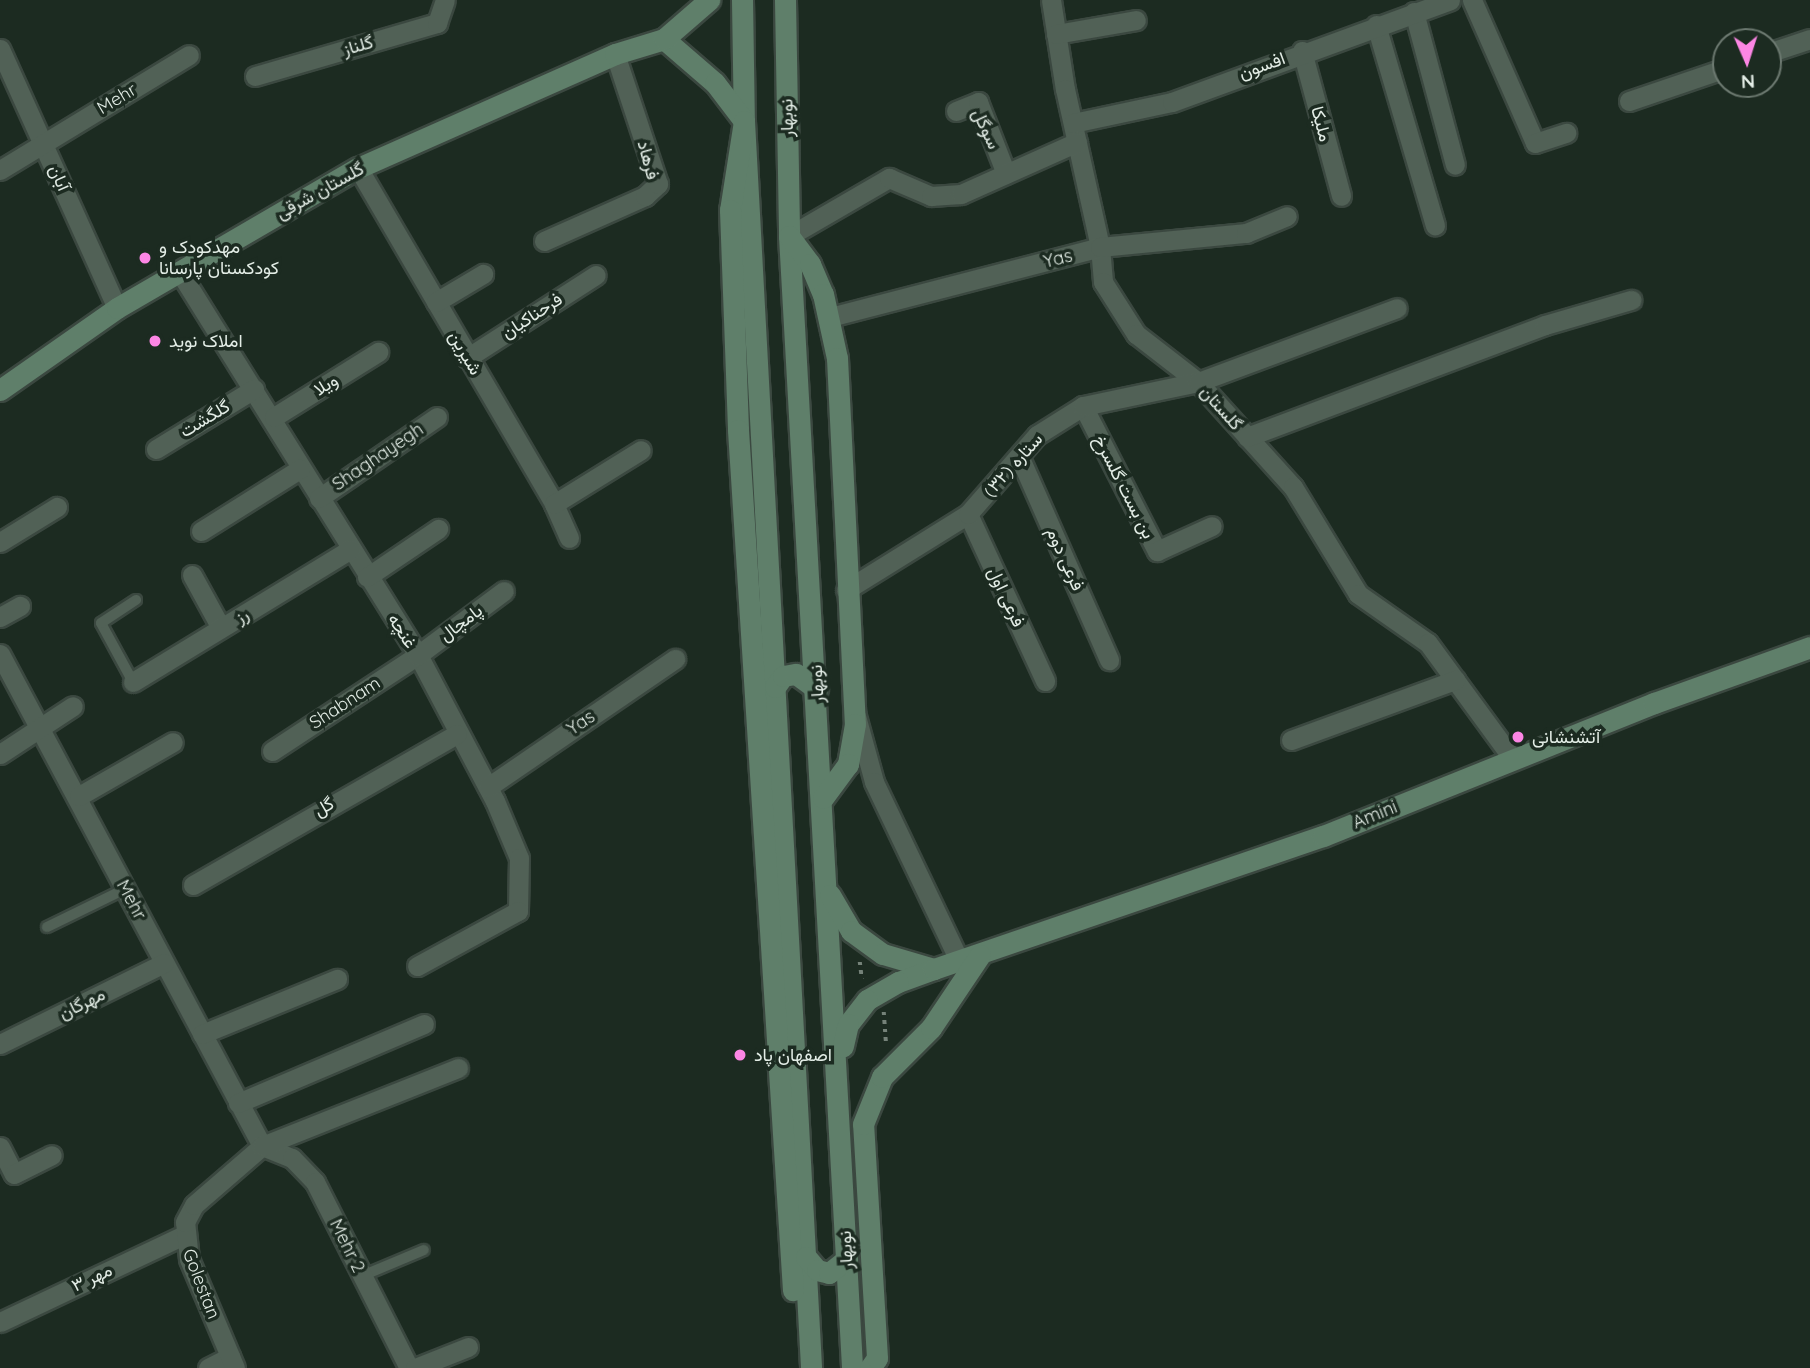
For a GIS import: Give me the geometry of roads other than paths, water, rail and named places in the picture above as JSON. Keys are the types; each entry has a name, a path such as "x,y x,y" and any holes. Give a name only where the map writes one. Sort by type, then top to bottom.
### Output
{"street":[{"name":"گلناز","path":"255,76 437,23 445,0"},
{"name":"گلستان شرقی","path":"0,390 117,308 358,169 615,54 664,38 709,0"},
{"path":"742,0 744,121 775,687 776,871"},
{"name":"نوبهار","path":"785,0 789,236 817,690 852,1368"},
{"name":"گلستان","path":"1051,0 1075,132 1100,247 1103,282 1136,334 1198,382 1293,486 1358,594 1428,643 1513,759"},
{"name":"افسون","path":"789,236 889,178 931,196 961,194 1006,174 1075,132 1172,102 1301,51 1450,0"},
{"path":"1472,0 1535,143 1566,133"},
{"path":"1414,12 1455,165"},
{"path":"1056,34 1136,20"},
{"path":"1376,25 1435,225"},
{"path":"664,38 715,83 744,121 730,210 738,430 776,871 795,1311 810,1337"},
{"path":"1782,48 1810,39"},
{"name":"آبان","path":"0,49 117,308"},
{"name":"ملیکا","path":"1301,51 1341,196"},
{"name":"فرهاد","path":"544,241 645,196 658,184 615,54"},
{"name":"Mehr","path":"0,170 189,55"},
{"path":"1629,101 1712,73"},
{"name":"سوگل","path":"956,111 978,102 1006,174"},
{"name":"شیرین","path":"358,169 554,504 569,538"},
{"name":"Yas","path":"830,317 1100,247 1246,233 1287,216"},
{"path":"789,236 810,264 830,317 837,358 853,705 848,764 823,798"},
{"name":"غنچه","path":"178,271 274,417 300,469 418,655 457,734 488,787 519,858 517,911 417,966"},
{"path":"436,302 483,274"},
{"name":"فرحناکیان","path":"467,358 596,275"},
{"path":"1247,437 1545,325 1632,300"},
{"name":"ستاره (۳۲)","path":"846,590 968,514 1020,458 1037,435 1083,406 1198,382 1397,307"},
{"name":"ویلا","path":"274,417 378,352"},
{"name":"گلگشت","path":"156,449 254,389"},
{"name":"بن بست گلسرخ","path":"1083,406 1157,551 1212,526"},
{"name":"Shaghayegh","path":"319,498 437,417"},
{"path":"554,504 641,450"},
{"name":"فرعی دوم","path":"1020,458 1109,660"},
{"path":"201,531 300,469"},
{"path":"0,542 57,507"},
{"name":"فرعی اول","path":"968,514 1045,681"},
{"path":"367,577 439,529"},
{"name":"رز","path":"133,682 351,549"},
{"path":"192,575 221,628"},
{"name":"پامچال","path":"418,655 504,591"},
{"path":"0,617 20,606"},
{"name":"Amini","path":"838,1072 848,1024 867,1000 898,982 1323,836 1654,702 1810,648"},
{"name":"Mehr","path":"0,654 79,796 125,889 262,1146"},
{"name":"Shabnam","path":"272,751 418,655"},
{"name":"Yas","path":"488,787 675,659"},
{"path":"775,687 783,676 796,674 817,690"},
{"path":"1291,740 1455,680"},
{"path":"853,705 874,782 970,959 932,1028 882,1077 863,1124 877,1358 870,1368"},
{"path":"0,754 73,706"},
{"name":"گل","path":"193,884 457,734"},
{"path":"79,796 173,742"},
{"path":"828,891 851,931 883,954 934,969"},
{"name":"مهرگان","path":"0,1044 164,963"},
{"path":"202,1034 337,979"},
{"path":"238,1103 424,1024"},
{"path":"786,1062 806,1257 811,1368"},
{"path":"262,1146 458,1068"},
{"name":"Golestan","path":"232,1363 189,1259 184,1235 194,1205 262,1146"},
{"name":"Mehr 2","path":"262,1146 292,1158 314,1182 412,1368 468,1347"},
{"path":"0,1147 14,1174 52,1155"},
{"name":"مهر ۳","path":"0,1322 184,1235"},
{"path":"806,1257 817,1270 828,1273 847,1259"},
{"path":"208,1368 232,1363"}],"lane":[{"path":"133,682 101,622 136,600"},
{"path":"47,927 125,889"},
{"path":"362,1276 424,1250"}],"place":[{"name":"مهدکودک و کودکستان پارسانا","path":"145,258"},
{"name":"املاک نوید","path":"155,341"},
{"name":"آتشنشانی","path":"1518,737"},
{"name":"اصفهان پاد","path":"740,1055"}]}
